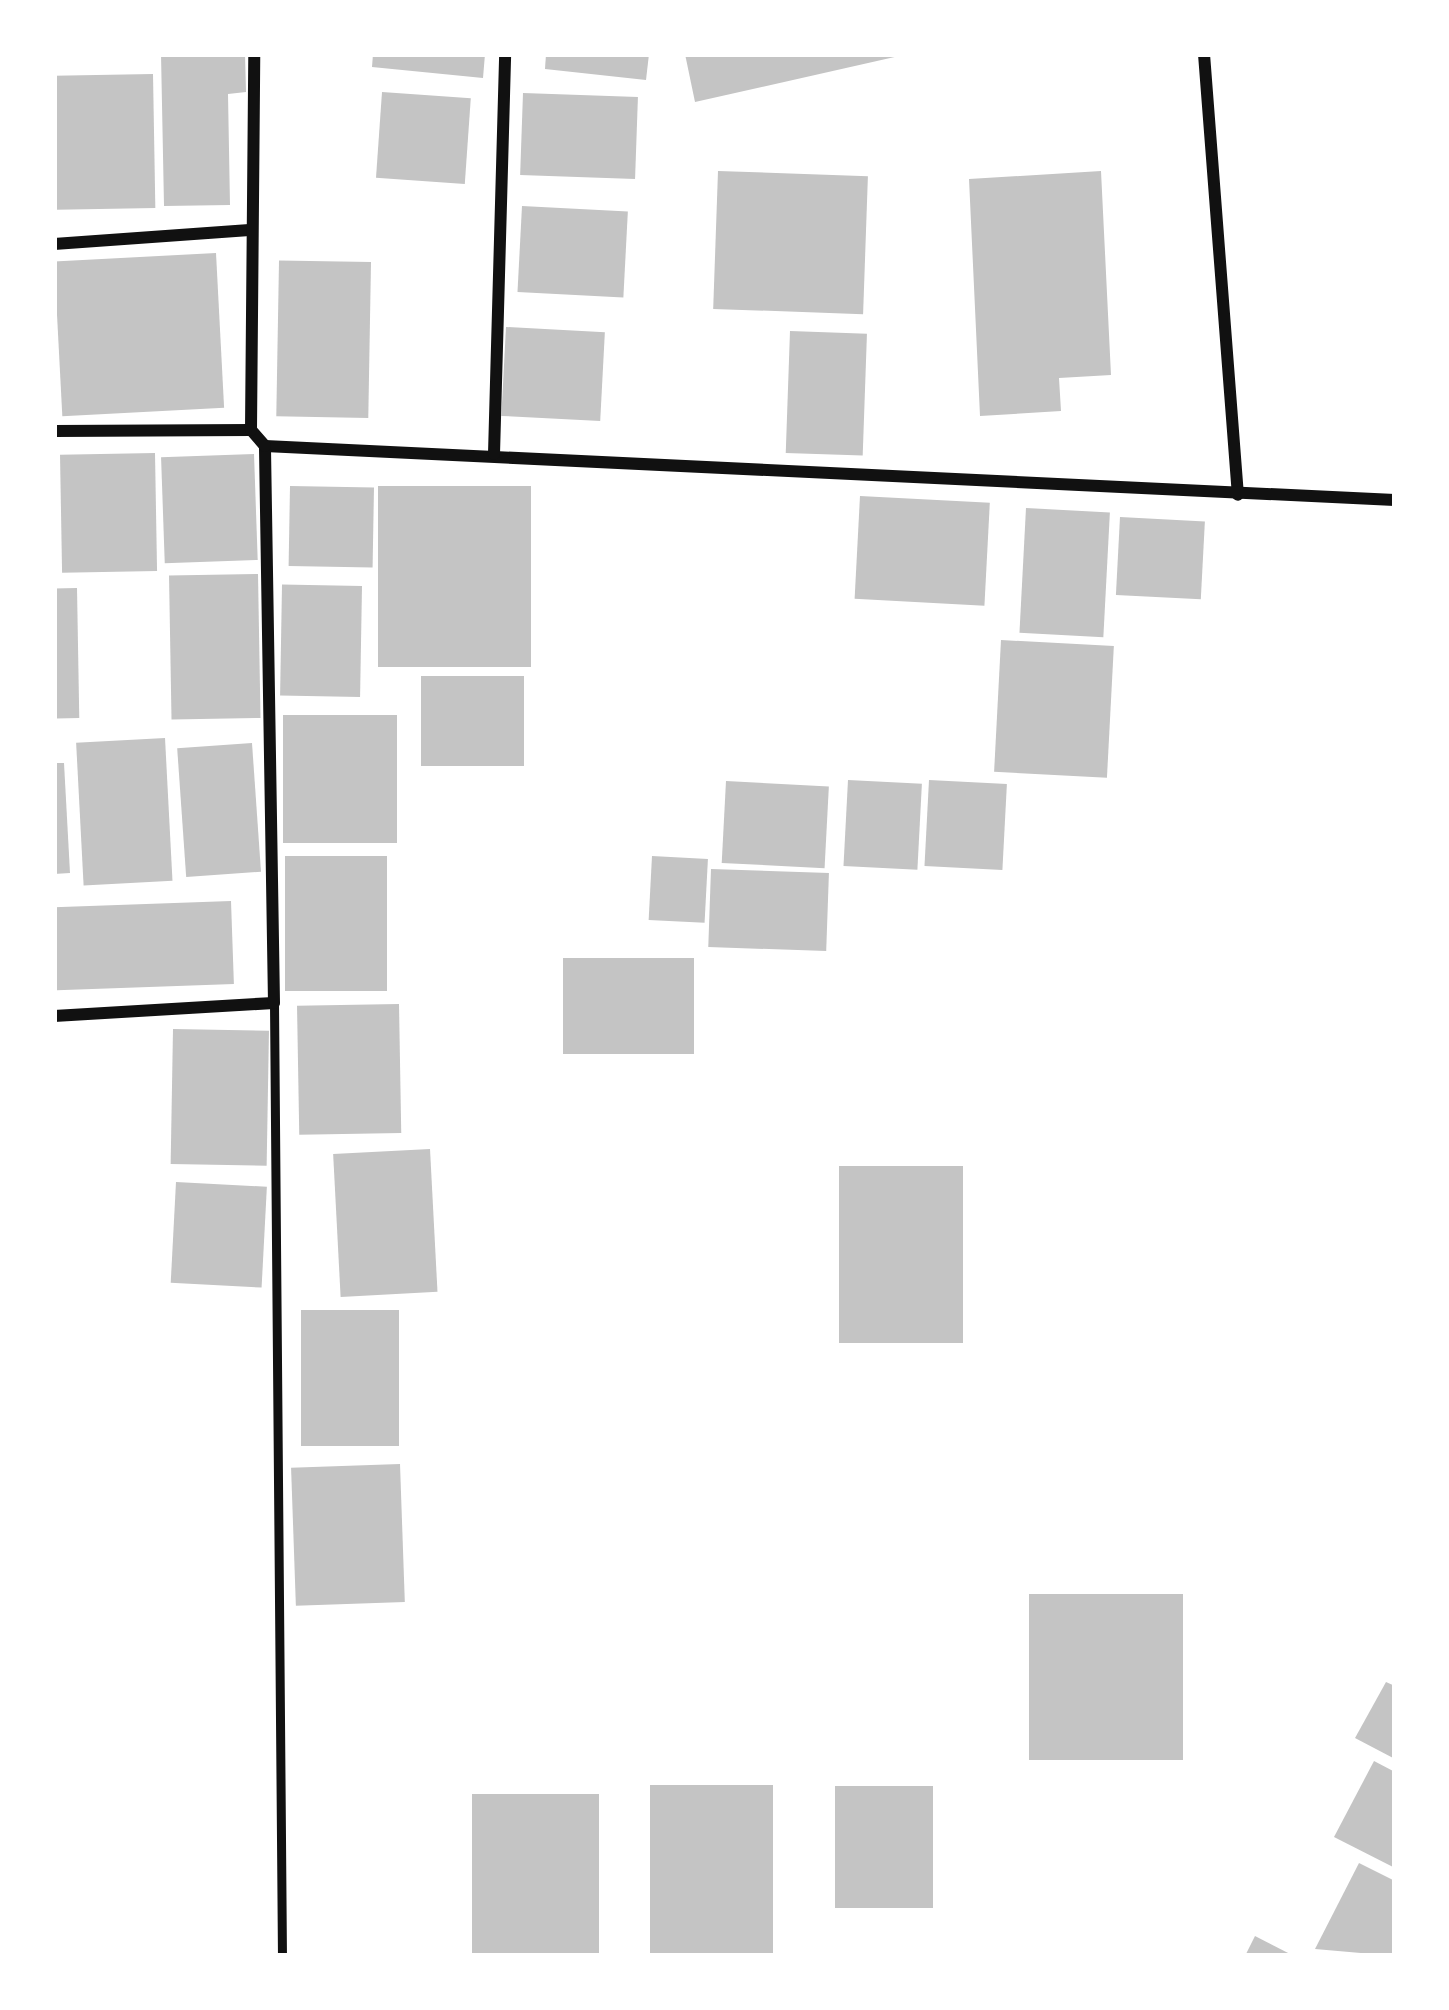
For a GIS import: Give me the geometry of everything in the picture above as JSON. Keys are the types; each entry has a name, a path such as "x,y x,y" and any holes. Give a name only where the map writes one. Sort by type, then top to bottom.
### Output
{"street":[{"path":"254,54 250,430 266,446 1395,500"},
{"path":"494,454 505,54"},
{"path":"1204,54 1238,495"},
{"path":"54,244 250,230"},
{"path":"54,431 250,430"},
{"path":"54,1016 274,1003 266,446"}],"lane":[{"path":"274,1003 282,1956"}],"building":[{"path":"161,54 245,54 246,92 228,94 230,205 164,206"},
{"path":"373,54 485,54 483,78 372,67"},
{"path":"546,54 649,54 646,80 545,69"},
{"path":"685,54 899,54 899,56 695,102"},
{"path":"153,74 155,208 56,210 54,76"},
{"path":"382,92 471,98 465,184 376,178"},
{"path":"523,93 638,97 635,179 520,175"},
{"path":"718,171 868,176 863,314 713,309"},
{"path":"1101,171 1111,375 1059,378 1061,411 980,416 969,179"},
{"path":"522,206 628,212 623,297 517,292"},
{"path":"216,253 224,408 62,416 54,261"},
{"path":"279,260 371,262 368,418 276,416"},
{"path":"506,327 605,332 600,421 501,416"},
{"path":"790,331 867,334 863,456 786,453"},
{"path":"155,453 157,571 62,573 60,455"},
{"path":"254,454 258,560 165,563 161,457"},
{"path":"290,486 374,487 373,567 289,566"},
{"path":"378,486 531,486 531,667 378,667"},
{"path":"860,496 990,503 984,606 855,599"},
{"path":"1026,508 1110,512 1103,637 1019,633"},
{"path":"1120,517 1205,521 1201,599 1116,595"},
{"path":"258,574 261,718 172,720 169,576"},
{"path":"282,585 362,586 360,697 280,696"},
{"path":"54,588 77,588 79,718 56,718"},
{"path":"1001,640 1114,646 1107,778 994,772"},
{"path":"421,676 524,676 524,766 421,766"},
{"path":"283,715 397,715 397,843 283,843"},
{"path":"165,738 172,881 84,885 76,743"},
{"path":"252,743 261,872 186,877 177,748"},
{"path":"54,763 64,763 70,873 54,874"},
{"path":"848,780 922,784 917,870 843,866"},
{"path":"929,780 1007,784 1002,870 924,866"},
{"path":"726,781 829,786 825,868 722,863"},
{"path":"285,856 387,856 387,991 285,991"},
{"path":"652,856 708,859 705,923 649,920"},
{"path":"711,869 829,873 826,951 708,947"},
{"path":"231,901 234,984 57,990 54,907"},
{"path":"563,958 694,958 694,1054 563,1054"},
{"path":"399,1004 401,1133 299,1135 297,1006"},
{"path":"173,1029 269,1031 267,1166 171,1164"},
{"path":"430,1149 437,1292 341,1297 333,1154"},
{"path":"839,1166 963,1166 963,1343 839,1343"},
{"path":"176,1182 267,1187 262,1288 171,1283"},
{"path":"301,1310 399,1310 399,1446 301,1446"},
{"path":"400,1464 405,1602 296,1606 291,1468"},
{"path":"1029,1594 1183,1594 1183,1760 1029,1760"},
{"path":"1386,1682 1395,1686 1395,1759 1355,1738"},
{"path":"1374,1761 1395,1772 1395,1868 1334,1837"},
{"path":"650,1785 773,1785 773,1954 650,1954"},
{"path":"835,1786 933,1786 933,1908 835,1908"},
{"path":"472,1794 599,1794 599,1956 472,1956"},
{"path":"1359,1863 1395,1881 1395,1956 1315,1949"},
{"path":"1255,1936 1294,1956 1245,1956"}]}
